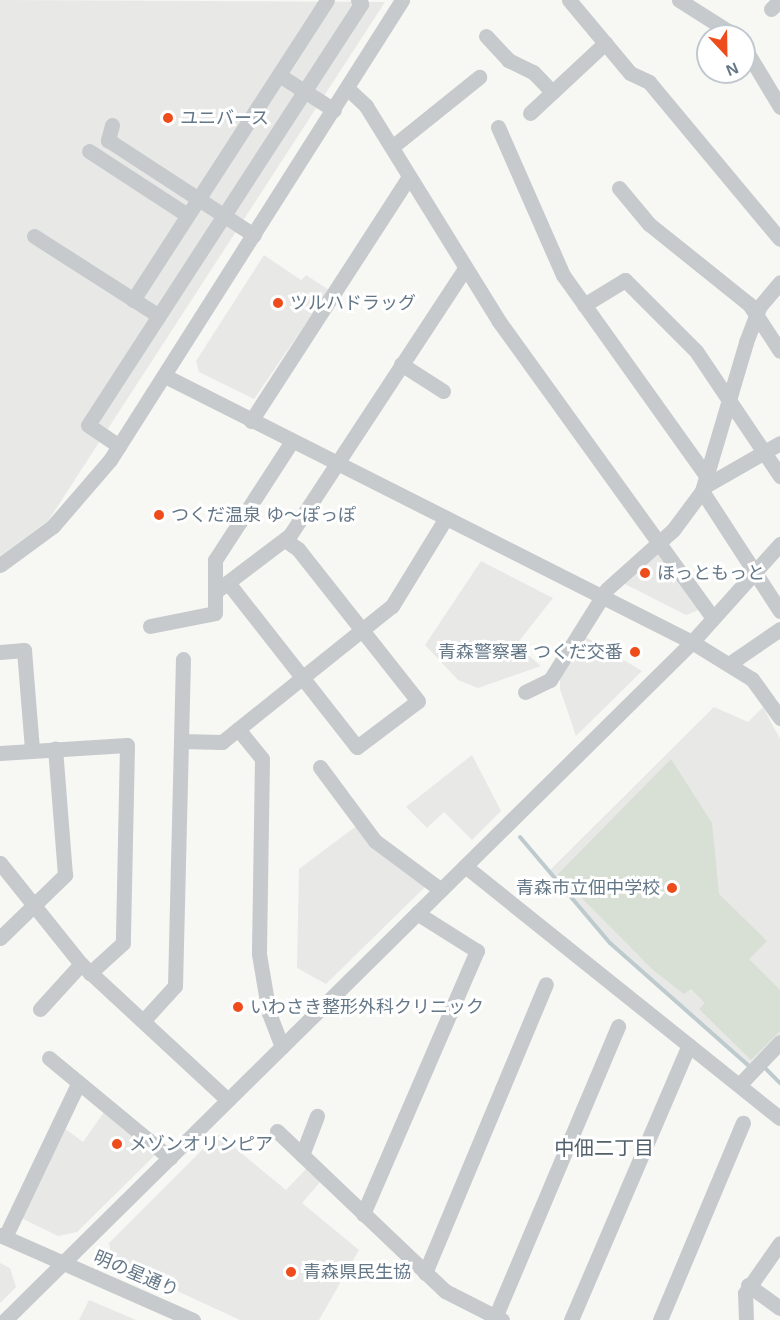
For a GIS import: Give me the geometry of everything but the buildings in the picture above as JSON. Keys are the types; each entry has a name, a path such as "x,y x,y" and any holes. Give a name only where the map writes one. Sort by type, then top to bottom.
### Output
{"street":[{"path":"133,300 327,0"},
{"path":"119,446 88,425 361,4 358,0"},
{"path":"0,565 58,520 119,446 348,89 402,0"},
{"path":"569,0 630,73 649,82 780,239"},
{"path":"679,0 717,24"},
{"path":"486,36 508,60 532,72 552,92"},
{"path":"530,113 605,43"},
{"path":"756,67 780,107"},
{"path":"279,75 334,110"},
{"path":"392,147 479,77"},
{"path":"348,89 366,106 465,269 713,618"},
{"path":"112,125 108,140 254,235"},
{"path":"498,127 559,267 704,484 780,611"},
{"path":"88,151 187,215"},
{"path":"251,421 409,177"},
{"path":"619,188 649,224 757,315 780,351"},
{"path":"34,236 159,316"},
{"path":"215,592 229,585 285,540 465,269"},
{"path":"584,305 625,280 691,345 780,476"},
{"path":"525,692 550,680 601,596 659,542 704,484 728,399 757,315 780,282"},
{"path":"401,364 443,391"},
{"path":"165,375 251,421 692,642 758,684 780,718"},
{"path":"150,626 214,614 215,560 292,441"},
{"path":"704,484 780,443"},
{"path":"181,741 219,742 396,602 446,518"},
{"path":"229,585 357,747 418,701 362,630 285,540"},
{"path":"5,1320 692,642 780,544"},
{"path":"729,664 780,629"},
{"path":"0,652 24,650 32,750"},
{"path":"143,1021 176,986 183,659"},
{"path":"238,729 262,759 259,954 269,1013 282,1047"},
{"path":"0,753 127,745 123,943 86,969 40,1009"},
{"path":"0,938 65,875 55,748"},
{"path":"320,767 375,841 441,890"},
{"path":"0,863 31,907 86,969 228,1100"},
{"path":"465,867 780,1118"},
{"path":"363,1214 477,951 417,913"},
{"path":"425,1273 546,984"},
{"path":"277,1131 425,1273 459,1302 497,1319 618,1026"},
{"path":"740,1084 780,1042"},
{"path":"571,1320 689,1045"},
{"path":"49,1058 170,1158"},
{"path":"2,1236 78,1084"},
{"path":"302,1155 317,1116"},
{"path":"660,1320 743,1123"},
{"name":"明の星通り","path":"2,1236 193,1320"},
{"path":"746,1320 742,1302 748,1286 780,1243"},
{"path":"748,1286 778,1302"}],"shaded area":[{"path":"0,0 385,2 48,521 0,556"},
{"path":"264,255 301,280 306,275 329,290 254,399 199,372 196,361"},
{"path":"655,550 699,610 686,615 621,582"},
{"path":"481,561 553,598 516,645 541,666 478,688 458,680 425,645"},
{"path":"584,636 642,671 576,736 560,689 560,670"},
{"name":"青森市立佃中学校","path":"714,707 748,722 763,707 780,739 780,1036 751,1066 607,938 549,871"},
{"path":"472,755 501,811 472,840 444,812 427,828 406,807"},
{"path":"671,759 712,823 719,894 767,941 749,959 780,990 780,1031 751,1060 699,1009 705,1003 691,989 684,994 653,970 558,874"},
{"path":"355,827 425,887 326,984 297,968 299,869"},
{"path":"104,1112 156,1154 77,1232 58,1236 19,1217 63,1127 83,1142"},
{"path":"218,1134 286,1190 307,1168 321,1181 302,1203 359,1250 319,1320 240,1320 112,1261 109,1243"},
{"path":"0,1263 10,1268 16,1287 0,1303"},
{"path":"89,1300 136,1320 79,1320"}],"waterway":[{"path":"520,837 610,943 750,1067"},
{"path":"764,1067 780,1083"}],"place":[{"name":"ユニバース","path":"168,118"},
{"name":"ツルハドラッグ","path":"278,303"},
{"name":"つくだ温泉 ゆ～ぽっぽ","path":"159,515"},
{"name":"ほっともっと","path":"645,573"},
{"name":"青森警察署 つくだ交番","path":"635,652"},
{"name":"青森市立佃中学校","path":"672,888"},
{"name":"いわさき整形外科クリニック","path":"238,1007"},
{"name":"メゾンオリンピア","path":"117,1144"},
{"name":"青森県民生協","path":"291,1272"}],"district":[{"name":"中佃二丁目","path":"604,1148"}]}
